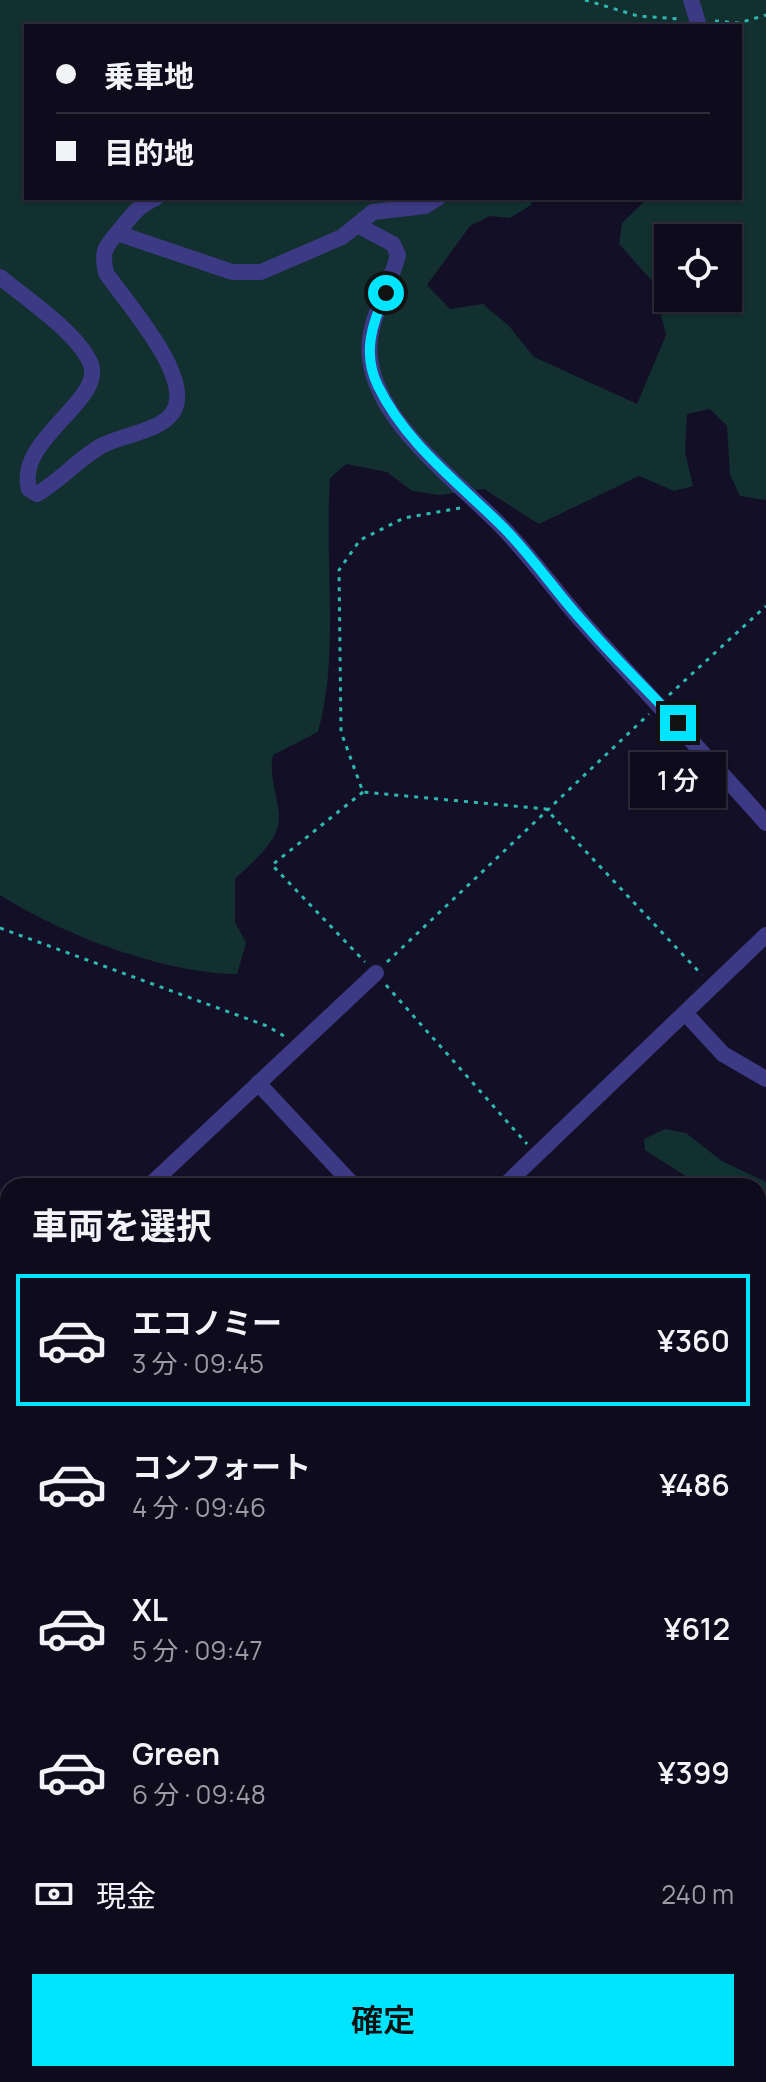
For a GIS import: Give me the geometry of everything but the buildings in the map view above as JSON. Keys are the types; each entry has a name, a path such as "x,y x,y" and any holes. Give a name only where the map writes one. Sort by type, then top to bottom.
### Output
{"street":[{"path":"691,0 700,23"},
{"path":"0,277 74,340 91,363 93,377 83,395 43,439 29,466 26,478 29,489 37,494 103,445 155,425 173,413 177,398 165,355 106,273 105,246 137,207 152,200"},
{"path":"117,233 232,272 261,272 342,237 373,212 425,206 435,200"},
{"path":"357,225 393,244 398,255 370,335 370,359 377,385 428,457 503,528 586,626 766,823"},
{"path":"513,1178 766,935"},
{"path":"157,1178 376,973"},
{"path":"686,1014 723,1054 766,1079"},
{"path":"258,1083 347,1178"}],"path":[{"path":"585,0 638,16 700,23 739,23 766,15"},
{"path":"363,792 341,732 339,570 360,540 404,518 477,504"},
{"path":"538,1156 376,973 272,865 363,792 546,809 713,986"},
{"path":"376,973 546,809"},
{"path":"0,928 267,1026 297,1044"}],"green space":[{"path":"0,0 766,0 766,500 740,496 730,475 727,426 710,409 687,414 685,452 693,486 674,491 639,476 539,524 484,489 439,495 412,491 387,472 346,464 330,478 330,639 325,702 318,732 273,755 278,827 263,852 235,879 235,922 246,943 237,974 177,967 146,959 53,924 0,895","holes":["24,24 742,24 742,200 646,200 622,223 619,244 654,286 654,224 742,224 742,312 660,312 666,335 637,404 534,357 509,326 483,304 450,309 427,285 470,226 490,216 510,218 531,205 532,200 24,200"]},
{"path":"665,1129 686,1133 722,1161 758,1178 689,1178 645,1150 644,1139"}],"route":[{"path":"386,293 370,335 370,359 377,385 394,412 428,457 503,528 586,626 678,723"}]}
